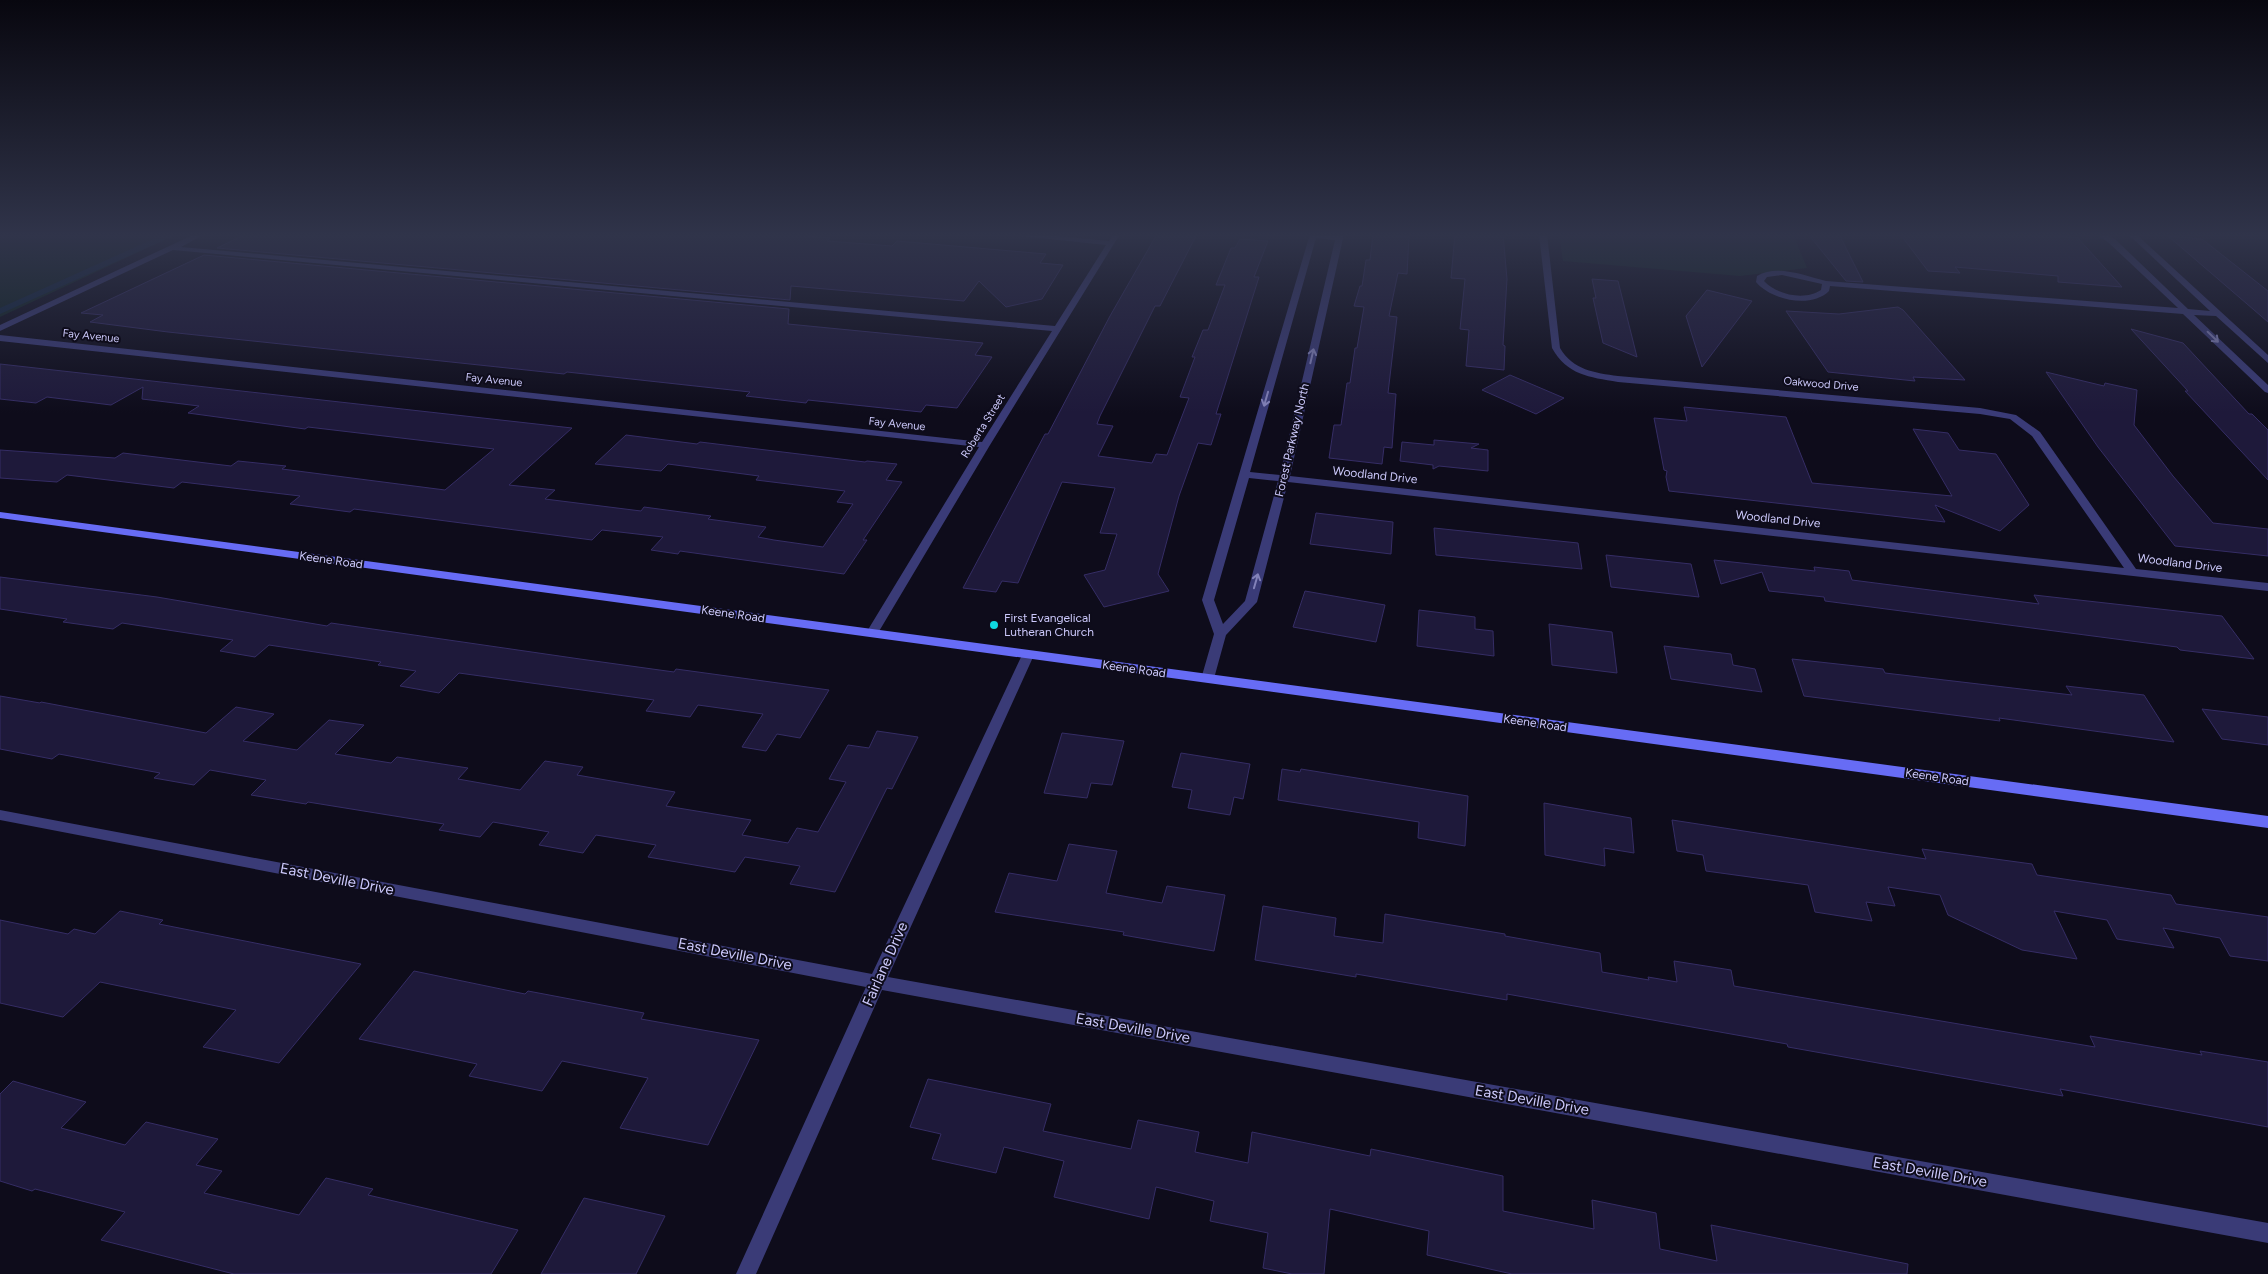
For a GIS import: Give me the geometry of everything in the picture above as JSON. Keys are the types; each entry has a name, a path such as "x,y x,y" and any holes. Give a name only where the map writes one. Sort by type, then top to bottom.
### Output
{"main road":[{"name":"Keene Road","path":"0,515 2268,822"}],"street":[{"path":"0,328 74,293"},
{"path":"669,293 1058,329"},
{"name":"Roberta Street","path":"872,633 1080,293"},
{"path":"1220,634 1208,600 1297,293"},
{"name":"Forest Parkway North","path":"1208,679 1220,634 1251,602 1284,479 1327,293"},
{"name":"Oakwood Drive","path":"1550,293 1556,348 1561,358 1574,368 1594,375 1618,380 1980,411 2013,417 2036,434 2132,571"},
{"path":"1776,293 1808,298 1823,293"},
{"path":"1956,293 2217,314"},
{"path":"2166,293 2268,390"},
{"path":"2195,293 2268,360"},
{"name":"Fay Avenue","path":"0,338 986,445"},
{"name":"Woodland Drive","path":"1244,474 2268,587"},
{"name":"Fairlane Drive","path":"746,1274 877,982 1028,655"},
{"name":"East Deville Drive","path":"0,815 877,982 2268,1233"}],"green space":[{"path":"0,293 50,293 0,317"}],"building":[{"path":"122,293 621,293 789,309 788,324 983,343 975,355 992,357 957,408 926,405 921,412 808,400 806,403 746,396 750,392 168,332 90,322 103,315 81,313"},
{"path":"718,293 790,293 790,300"},
{"path":"877,293 970,293 964,301"},
{"path":"992,293 1045,293 1042,299 1006,307"},
{"path":"1123,293 1166,293 1160,306 1155,306 1097,424 1113,426 1098,456 1152,463 1156,454 1167,455 1189,398 1180,397 1195,357 1192,357 1203,330 1208,330 1222,293 1254,293 1216,414 1221,414 1211,445 1198,443 1179,496 1158,574 1169,591 1104,607 1084,575 1105,570 1117,534 1100,533 1115,488 1062,482 1018,583 1002,581 996,592 963,588 1045,434 1048,434"},
{"path":"1358,293 1394,293 1389,316 1397,317 1388,393 1396,394 1392,448 1384,447 1382,464 1329,458 1334,425 1341,425 1347,383 1350,383 1364,307 1354,306"},
{"path":"1464,293 1506,293 1503,345 1505,346 1504,370 1466,366 1469,330 1460,329"},
{"path":"1595,293 1621,293 1637,357 1603,343 1593,298 1596,298"},
{"path":"1704,293 1721,293 1752,301 1702,367 1686,316"},
{"path":"2235,293 2268,293 2268,322"},
{"path":"1898,307 1903,310 1965,380 1913,377 1915,381 1828,372 1786,311 1839,314"},
{"path":"2131,329 2183,343 2249,414 2252,414 2268,430 2268,480 2185,391 2188,391"},
{"path":"0,364 572,428 509,485 555,490 545,499 641,511 644,507 711,516 708,519 766,527 758,537 823,547 853,504 837,502 845,491 756,480 759,476 668,464 661,471 595,464 626,435 897,464 886,480 902,482 863,540 867,540 844,574 680,551 678,554 651,550 663,537 602,530 592,540 354,509 350,512 290,504 300,496 182,482 174,488 67,475 57,482 0,478 0,450 115,458 123,453 231,466 238,461 286,466 282,469 445,490 494,449 308,427 305,429 188,413 199,406 142,399 143,387 111,405 47,397 36,403 0,399"},
{"path":"2046,372 2104,386 2105,383 2137,390 2134,425 2173,476 2213,523 2268,529 2268,556 2175,546 2098,447"},
{"path":"1510,375 1564,398 1536,414 1482,390"},
{"path":"1684,407 1786,417 1812,483 1952,496 1913,429 1948,433 1959,450 1996,454 2029,505 2000,531 1935,505 1945,522 1669,491 1666,477 1667,471 1664,470 1654,418 1687,421"},
{"path":"1434,440 1479,444 1471,448 1488,450 1488,471 1439,466 1433,469 1433,465 1400,461 1402,442 1434,445"},
{"path":"1316,513 1393,522 1391,554 1310,544"},
{"path":"1434,528 1578,543 1582,569 1436,555"},
{"path":"1606,555 1691,564 1699,597 1611,587"},
{"path":"1714,560 1815,571 1814,567 1849,571 1852,580 2039,604 2034,595 2222,616 2254,659 2180,650 2177,647 1825,601 1824,597 1769,591 1762,572 1721,584"},
{"path":"0,577 157,597 327,626 331,623 674,672 676,669 829,690 800,738 777,734 766,751 742,747 763,714 698,705 690,717 646,711 654,700 459,673 439,693 400,686 416,671 378,665 381,662 269,645 255,657 220,651 233,640 122,623 113,629 63,622 67,619 0,609"},
{"path":"1305,591 1385,605 1376,642 1293,627"},
{"path":"1419,610 1475,617 1475,629 1493,631 1494,656 1417,646"},
{"path":"1549,624 1612,632 1617,673 1552,665"},
{"path":"1664,646 1731,654 1733,665 1755,669 1762,692 1671,679"},
{"path":"1792,659 1883,669 1885,673 2072,695 2066,686 2144,695 2174,742 1999,718 2000,721 1804,696"},
{"path":"0,696 206,733 236,707 274,714 243,741 297,750 329,720 364,725 335,754 391,763 397,757 468,768 458,779 520,790 545,761 583,767 577,775 675,792 666,806 751,820 742,835 788,843 797,828 818,832 846,782 829,779 848,745 869,748 877,731 918,737 892,789 887,788 835,892 790,884 800,866 745,857 735,872 648,857 656,845 596,835 583,853 539,845 549,832 493,822 480,837 439,830 444,824 308,802 306,804 251,795 266,780 210,770 194,785 154,778 160,773 59,754 52,759 0,749"},
{"path":"2202,709 2268,717 2268,745 2222,739"},
{"path":"1062,733 1124,741 1112,785 1091,783 1087,798 1044,793"},
{"path":"1181,753 1250,764 1243,799 1234,797 1230,815 1188,808 1192,790 1172,787"},
{"path":"1282,769 1300,772 1301,769 1468,796 1465,846 1418,838 1419,822 1278,800"},
{"path":"1544,803 1631,818 1634,853 1604,848 1605,866 1545,855"},
{"path":"1672,820 1926,859 1922,849 2032,864 2037,875 2171,895 2176,904 2268,917 2268,961 2230,956 2220,938 2163,928 2174,948 2117,939 2107,920 2054,911 2077,959 2022,950 1948,915 1940,895 1888,887 1895,906 1866,902 1872,921 1815,912 1808,885 1706,871 1703,855 1677,851"},
{"path":"1069,844 1117,851 1106,893 1162,903 1167,886 1225,895 1214,951 1123,935 1124,932 995,912 1009,873 1057,881"},
{"path":"1263,906 1336,918 1334,936 1383,943 1385,914 1505,934 1505,936 1600,953 1602,972 1649,980 1648,977 1677,982 1674,961 1731,970 1734,986 2095,1047 2090,1036 2202,1055 2200,1051 2268,1062 2268,1127 2060,1089 2063,1096 1507,994 1507,1000 1356,974 1356,977 1255,960"},
{"path":"120,911 163,920 159,924 361,964 279,1063 203,1047 236,1010 100,982 63,1017 0,1003 0,920 68,934 74,929 95,934"},
{"path":"414,971 525,994 528,991 644,1013 641,1019 759,1040 708,1145 620,1128 648,1078 562,1061 542,1091 469,1076 477,1064 359,1039"},
{"path":"928,1079 1051,1104 1043,1131 1131,1149 1138,1120 1199,1132 1195,1152 1248,1163 1252,1132 1370,1156 1371,1149 1503,1176 1503,1211 1594,1229 1592,1200 1656,1213 1660,1249 1717,1261 1711,1225 1908,1264 1907,1274 1512,1274 1427,1255 1429,1231 1330,1209 1324,1274 1292,1274 1263,1268 1268,1233 1210,1221 1214,1201 1156,1187 1149,1219 1054,1197 1064,1161 1004,1147 996,1173 932,1159 941,1134 910,1127"},
{"path":"13,1081 86,1102 61,1128 125,1145 146,1122 218,1139 196,1165 222,1171 204,1193 299,1215 326,1178 373,1189 368,1195 518,1230 491,1274 234,1274 101,1240 125,1212 35,1189 32,1191 0,1181 0,1094"},
{"path":"584,1198 665,1216 636,1274 541,1274"}],"waterway":[{"path":"0,311 39,293"}],"place":[{"name":"First Evangelical Lutheran Church","path":"994,625"}]}
